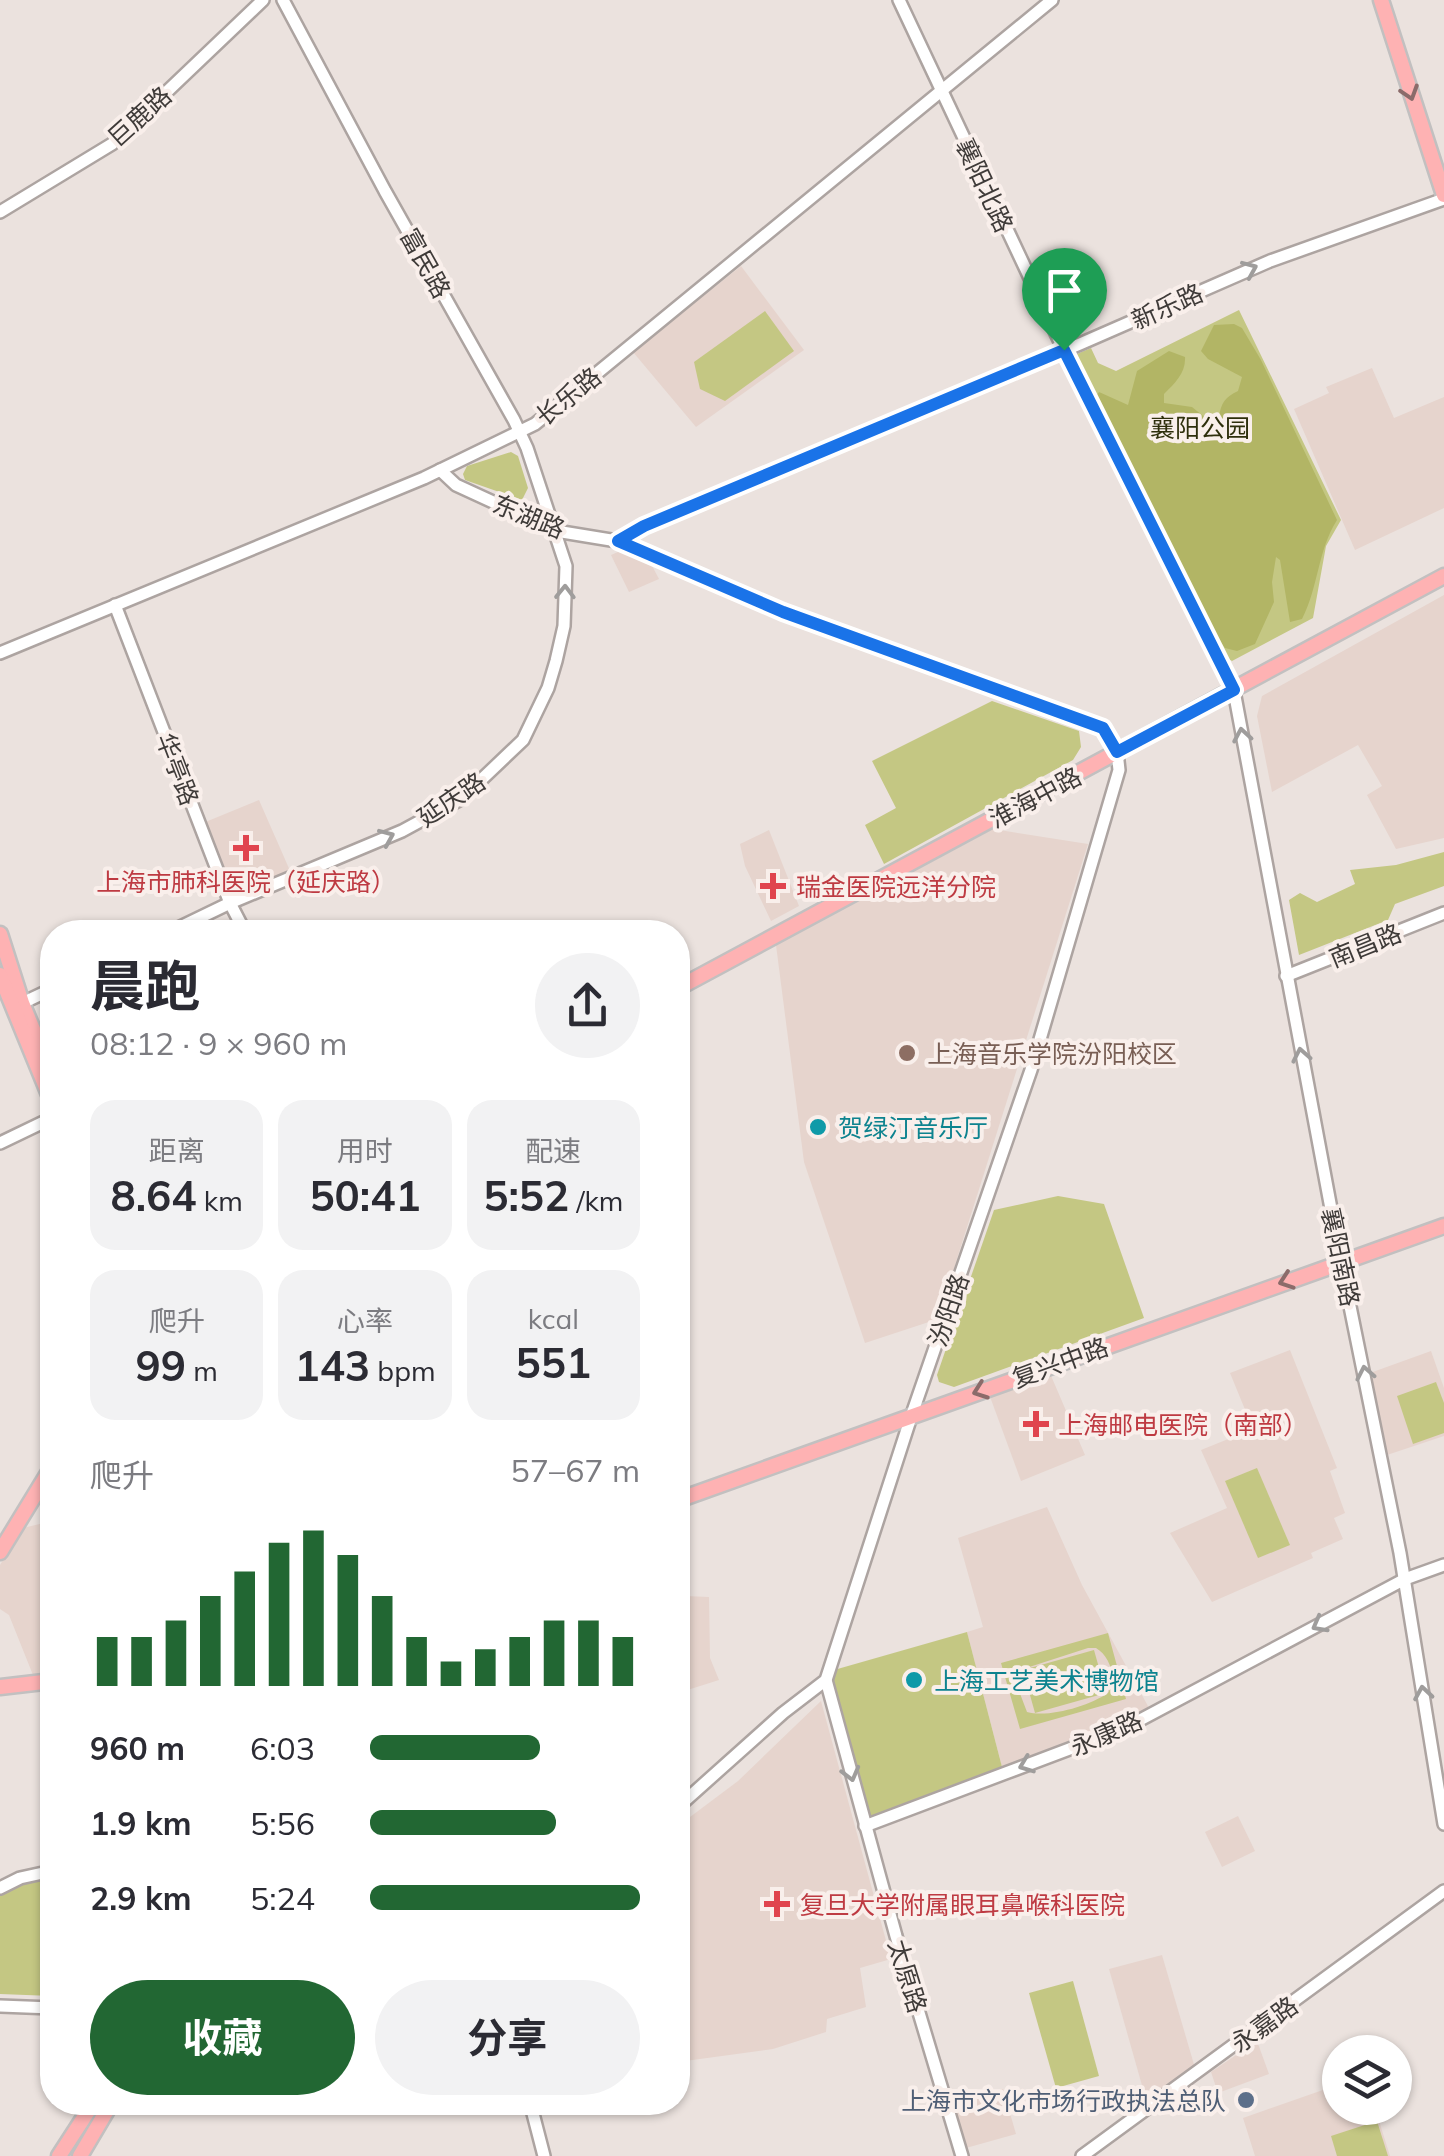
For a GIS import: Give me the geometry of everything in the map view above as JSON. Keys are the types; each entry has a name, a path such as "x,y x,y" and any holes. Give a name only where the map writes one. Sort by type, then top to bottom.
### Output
{"main road":[{"path":"1382,0 1444,197"},
{"name":"淮海中路","path":"690,982 1444,576"},
{"path":"0,934 17,1005 40,1069"},
{"path":"0,975 40,1051"},
{"name":"复兴中路","path":"690,1496 1444,1226"},
{"path":"0,1552 40,1487"},
{"path":"0,1687 40,1683"},
{"path":"60,2156 86,2115"},
{"path":"80,2156 104,2115"}],"street":[{"name":"巨鹿路","path":"0,212 112,144 263,0"},
{"name":"富民路","path":"283,0 520,432 556,532"},
{"name":"襄阳北路","path":"898,0 1064,350 1234,690"},
{"name":"长乐路","path":"0,653 440,470 534,424 1052,0"},
{"name":"新乐路","path":"618,541 644,526 1270,261 1444,197"},
{"name":"东湖路","path":"440,470 456,486 556,532 618,541 783,612 1103,728 1117,752"},
{"name":"延庆路","path":"196,920 402,831 461,799 522,740 548,688 564,626 566,566 556,532"},
{"name":"华亭路","path":"115,605 238,920"},
{"name":"襄阳南路","path":"1234,690 1340,1262 1405,1579 1444,1824"},
{"name":"汾阳路","path":"826,1680 910,1417 1030,1070 1119,770 1117,752"},
{"name":"南昌路","path":"1286,976 1444,913"},
{"path":"17,1005 40,995"},
{"path":"0,1143 40,1124"},
{"name":"永康路","path":"866,1826 1124,1728 1405,1579 1444,1564"},
{"path":"690,1795 783,1712 826,1680"},
{"name":"太原路","path":"826,1680 962,2156"},
{"path":"0,1888 40,1874"},
{"name":"永嘉路","path":"1082,2156 1444,1891"},
{"path":"0,2006 40,2008"},
{"path":"533,2115 544,2156"}],"shaded area":[{"path":"741,266 804,350 696,427 633,352"},
{"path":"1372,368 1394,418 1444,397 1444,508 1355,550 1294,409 1329,393 1326,387"},
{"path":"627,548 649,560 659,579 629,592 611,555"},
{"path":"1444,595 1444,838 1396,849 1367,795 1382,786 1358,745 1272,792 1257,716 1262,696"},
{"name":"上海市肺科医院（延庆路）","path":"259,800 291,873 232,899 203,823"},
{"name":"上海音乐学院汾阳校区","path":"993,829 1088,844 938,1319 865,1343 804,1162 776,945"},
{"name":"瑞金医院远洋分院","path":"769,830 799,906 771,921 745,866 740,844"},
{"path":"1290,1350 1337,1468 1330,1471 1345,1513 1334,1518 1343,1539 1311,1553 1313,1558 1212,1602 1170,1533 1227,1508 1201,1450 1253,1429 1230,1373"},
{"path":"1431,1351 1444,1388 1444,1436 1387,1455 1370,1373"},
{"name":"上海邮电医院（南部）","path":"1049,1371 1085,1455 1021,1481 989,1394"},
{"path":"1047,1507 1082,1585 1149,1708 1002,1767 967,1632 983,1627 958,1538"},
{"path":"40,1524 40,1674 33,1675 9,1615 0,1609 0,1565 23,1528"},
{"path":"690,1596 709,1597 710,1658 719,1680 690,1689"},
{"name":"复旦大学附属眼耳鼻喉科医院","path":"821,1701 891,1959 860,1968 866,2007 827,2019 826,2032 773,2049 690,2060 690,1817 738,1781"},
{"path":"1238,1816 1255,1851 1222,1867 1205,1832"},
{"path":"1162,1955 1195,2068 1147,2103 1109,1969"},
{"path":"1257,2041 1269,2074 1218,2093 1211,2072"},
{"path":"1003,2089 1016,2134 966,2148 953,2103"},
{"path":"1322,2090 1322,2125 1380,2125 1390,2156 1255,2156 1243,2118"}],"green space":[{"name":"襄阳公园","path":"1239,310 1341,520 1326,546 1313,618 1232,661 1222,655 1150,521 1073,362 1077,354 1091,348 1098,363 1116,371"},
{"path":"765,311 794,351 725,401 700,389 694,362"},
{"name":"襄阳公园","path":"1234,324 1242,328 1261,360 1337,520 1325,544 1302,619 1290,622 1280,560 1276,557 1274,602 1255,644 1237,651 1225,648 1211,628 1094,399 1099,392 1128,405 1137,371 1169,351 1185,357 1185,363 1164,394 1164,403 1192,407 1207,419 1219,417 1224,401 1238,391 1242,377 1208,359 1201,351 1214,325"},
{"path":"511,452 518,456 528,488 522,500 465,480 467,466"},
{"path":"992,701 1079,731 1081,747 1073,760 884,864 865,825 896,808 872,761"},
{"path":"1444,852 1444,886 1395,904 1388,920 1299,955 1289,900 1300,893 1317,902 1355,884 1350,870 1396,865"},
{"path":"1058,1196 1104,1204 1144,1318 954,1387 939,1382 937,1375 994,1210"},
{"path":"1436,1382 1444,1403 1444,1433 1413,1444 1397,1396"},
{"path":"1257,1468 1290,1545 1258,1558 1225,1481"},
{"path":"967,1632 1002,1767 868,1818 832,1679 834,1670"},
{"path":"1108,1633 1126,1699 1020,1729 1001,1663","holes":["1096,1648 1111,1668 1108,1693 1069,1710 1027,1712 1016,1683 1020,1670"]},
{"path":"1094,1650 1106,1693 1035,1713 1023,1670"},
{"path":"40,1881 40,1996 0,1994 0,1895"},
{"path":"1073,1981 1099,2076 1056,2088 1029,1993"},
{"path":"1365,2125 1378,2125 1388,2156 1337,2156 1331,2136"}],"place":[{"name":"上海市肺科医院（延庆路）","path":"246,848"},
{"name":"瑞金医院远洋分院","path":"773,886"},
{"name":"上海音乐学院汾阳校区","path":"907,1053"},
{"name":"贺绿汀音乐厅","path":"818,1127"},
{"name":"上海邮电医院（南部）","path":"1036,1424"},
{"name":"上海工艺美术博物馆","path":"914,1680"},
{"name":"复旦大学附属眼耳鼻喉科医院","path":"777,1904"},
{"name":"上海市文化市场行政执法总队","path":"1246,2100"}],"route":[{"path":"1064,350 1234,690 1117,752 1103,728 783,612 618,541 644,526 1064,350"}]}
